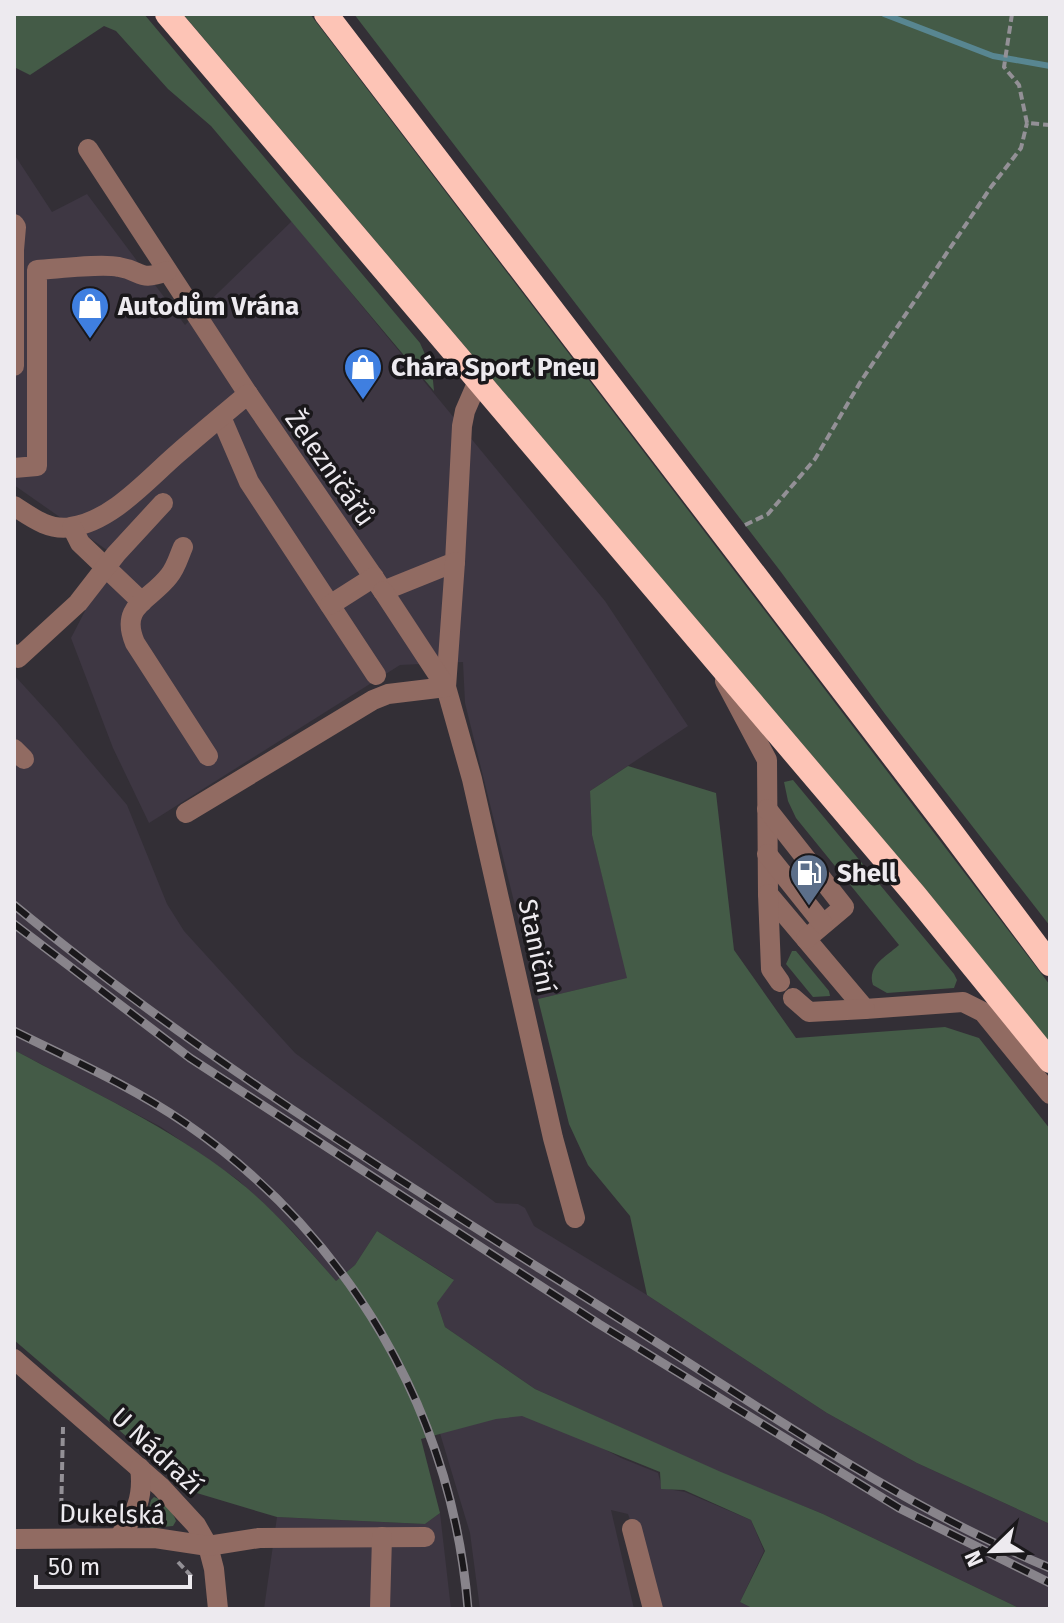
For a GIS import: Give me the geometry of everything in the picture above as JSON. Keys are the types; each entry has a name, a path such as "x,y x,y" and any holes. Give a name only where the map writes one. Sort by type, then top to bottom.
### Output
{"highway":[{"path":"167,14 951,938 1050,1061"},
{"path":"326,14 1050,964"}],"street":[{"name":"Železničářů","path":"88,149 248,394 378,584"},
{"path":"14,224 14,366"},
{"path":"14,468 37,466 37,270 119,267 141,276 154,276 167,271"},
{"path":"330,605 378,584 455,562 462,426 478,381"},
{"path":"14,506 38,522 59,528 72,527 106,513 128,498 248,394"},
{"path":"221,417 249,482 376,675"},
{"path":"15,658 78,603 163,503"},
{"path":"72,527 80,543 142,602"},
{"path":"183,547 170,575 129,618 130,632 208,756"},
{"name":"Staniční","path":"446,687 455,562"},
{"name":"Staniční","path":"378,584 446,687 472,779 553,1138 575,1218"},
{"path":"710,653 767,760 771,969 780,982"},
{"path":"186,813 358,707 388,694 446,687"},
{"path":"767,809 844,907 806,939"},
{"path":"767,854 823,924"},
{"path":"768,894 865,1009"},
{"path":"793,998 809,1012 963,1002 983,1012 1050,1094"},
{"name":"U Nádraží","path":"14,1359 180,1506 208,1546 218,1609"},
{"path":"119,1537 137,1511 141,1496 140,1468"},
{"path":"632,1529 653,1609"},
{"path":"380,1609 382,1537"},
{"name":"Dukelská","path":"14,1539 155,1538 208,1546 259,1538 425,1537"}],"path":[{"path":"741,526 768,514 815,459 861,381 991,187 1021,148 1027,123 1019,85 1004,67 1012,14"},
{"path":"1027,123 1050,125"},
{"path":"61,1538 63,1427 66,1421"}],"shaded area":[{"path":"14,154 52,212 87,194 185,325 292,221 605,601 688,726 590,791 592,835 628,978 538,999 465,703 463,662 400,665 149,823 113,748 71,638 114,555 14,485"},
{"path":"14,675 127,805 167,904 184,931 295,1053 496,1203 518,1204 525,1208 534,1226 647,1295 827,1413 917,1463 1050,1524 1050,1609 1021,1609 823,1514 721,1473 535,1389 445,1327 437,1303 453,1279 377,1231 355,1265 336,1281 292,1231 238,1180 161,1127 14,1050"},
{"path":"512,1400 621,1458 658,1473 662,1488 685,1492 751,1520 764,1551 740,1602 754,1609 662,1609 628,1514 611,1510 634,1609 480,1609 470,1533 436,1420"},
{"path":"440,1513 451,1609 264,1609 277,1517 425,1524"}],"green space":[{"path":"14,14 144,14 420,343 432,370 434,391 211,126 168,89 116,31 104,26 30,75 14,67"},
{"path":"183,14 310,14 1050,985 1050,1043 928,892"},
{"path":"354,14 1050,14 1050,926 885,714 781,572"},
{"path":"628,766 716,793 734,950 796,1038 945,1027 979,1038 1050,1129 1050,1524 917,1463 827,1413 647,1295 630,1216 588,1165 569,1124 538,999 627,978 592,835 590,791"},
{"path":"793,780 954,974 957,980 954,988 887,993 873,985 875,967 899,945 796,818 784,782"},
{"path":"792,951 796,951 830,996 813,997 786,964"},
{"path":"14,1050 128,1110 211,1161 264,1203 336,1281 355,1265 377,1231 454,1280 437,1303 445,1327 535,1389 823,1514 1021,1609 754,1609 740,1602 765,1551 751,1520 684,1490 661,1489 660,1472 522,1416 496,1419 421,1439 440,1513 425,1524 277,1517 190,1491 14,1340"},
{"path":"154,1497 170,1510 176,1521 173,1526 151,1528 145,1525"}],"waterway":[{"path":"884,14 993,56 1050,66"}],"railway":[{"path":"14,905 157,1016 382,1169 880,1483 992,1542 1050,1568"},
{"path":"14,924 190,1058 599,1324 899,1508 1050,1583"},
{"path":"14,1031 122,1085 185,1123 243,1168 296,1218 342,1274 382,1334 414,1398 440,1465 458,1536 468,1609"}],"place":[{"name":"Autodům Vrána","path":"90,340"},
{"name":"Chára Sport Pneu","path":"363,401"},
{"name":"Shell","path":"809,907"}]}
